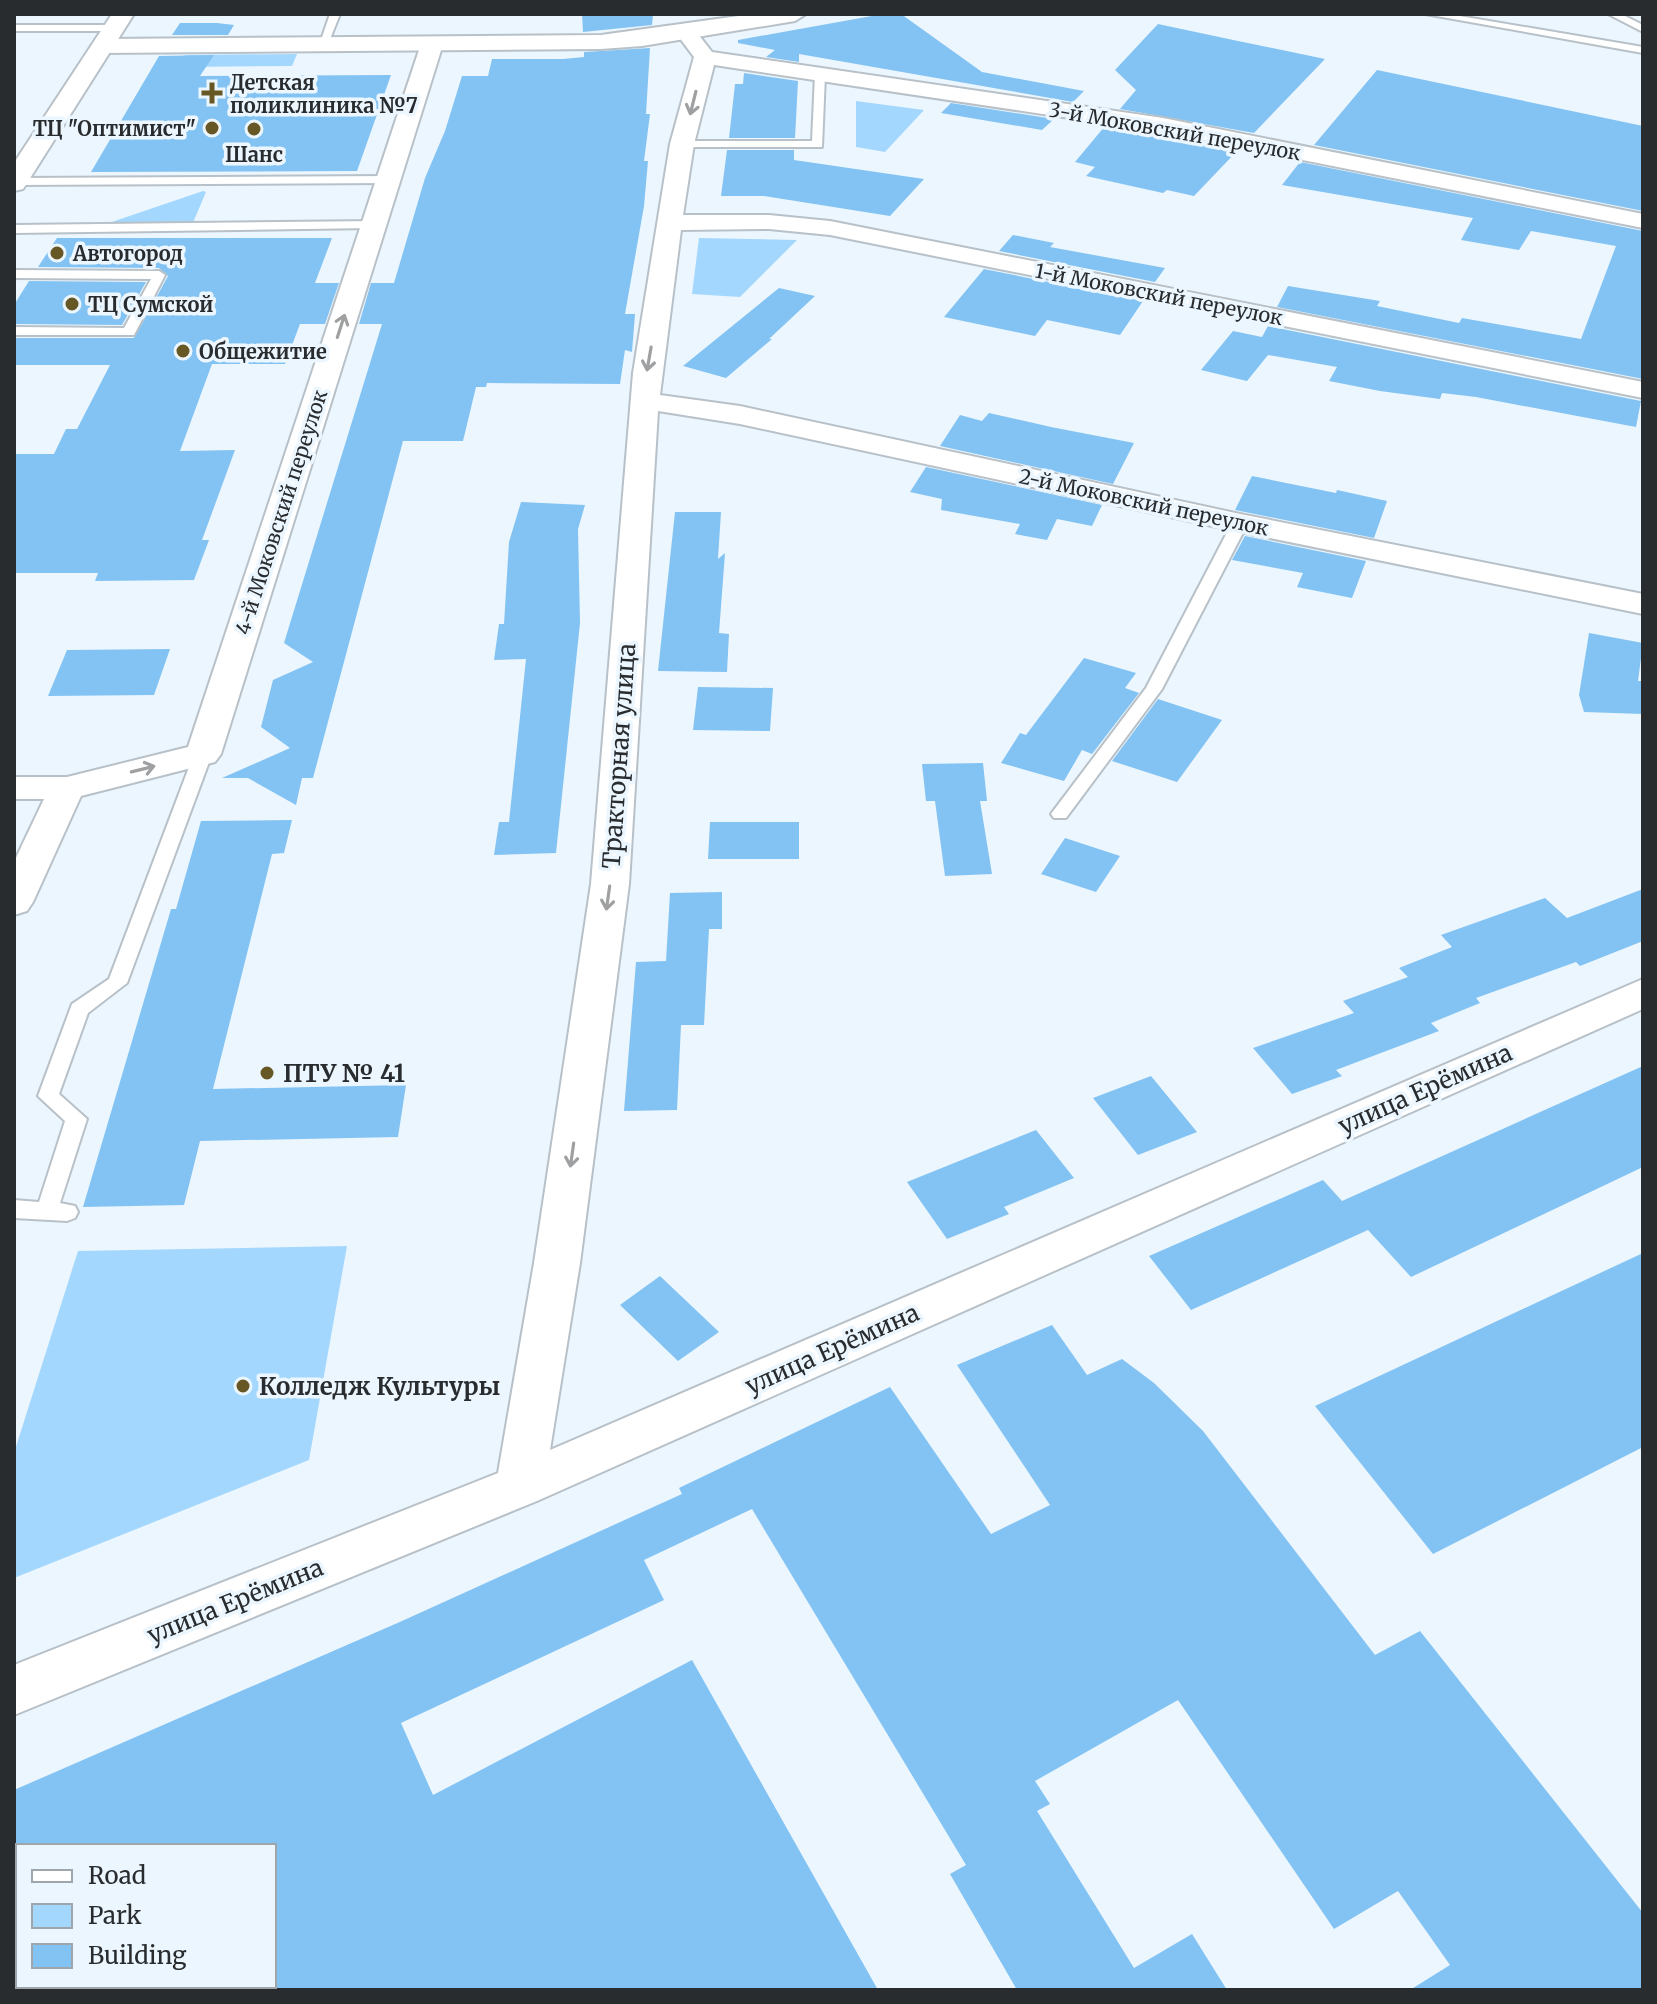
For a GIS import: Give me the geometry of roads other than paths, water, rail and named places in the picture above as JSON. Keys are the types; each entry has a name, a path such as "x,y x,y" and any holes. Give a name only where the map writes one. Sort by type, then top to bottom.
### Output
{"street":[{"path":"14,183 113,29 323,44 601,42 696,45 735,19 795,14"},
{"name":"4-й Моковский переулок","path":"203,754 432,44"},
{"name":"3-й Моковский переулок","path":"696,45 820,75 1163,125 1643,221"},
{"name":"Тракторная улица","path":"520,1486 557,1263 610,884 647,373 673,223 696,45"},
{"name":"1-й Моковский переулок","path":"673,223 769,222 830,228 1643,390"},
{"name":"2-й Моковский переулок","path":"646,401 740,415 1240,523 1643,604"},
{"path":"14,788 67,788 203,754"},
{"path":"14,902 67,788"},
{"name":"улица Ерёмина","path":"14,1690 520,1486 1643,993"}],"lane":[{"path":"323,44 335,14"},
{"path":"1430,14 1643,50"},
{"path":"1613,14 1643,29"},
{"path":"14,28 113,29"},
{"path":"682,144 818,145 820,75"},
{"path":"14,183 388,180"},
{"path":"14,229 373,224"},
{"path":"14,274 159,275 129,332 14,331"},
{"path":"1060,814 1154,689 1240,523"},
{"path":"14,1209 57,1212 76,1119 48,1096 79,1009 117,983 203,754"}],"place":[{"name":"Детская поликлиника №7","path":"212,93"},
{"name":"ТЦ \"Оптимист\"","path":"212,128"},
{"name":"Шанс","path":"254,129"},
{"name":"Автогород","path":"57,253"},
{"name":"ТЦ Сумской","path":"72,304"},
{"name":"Общежитие","path":"183,351"},
{"name":"ПТУ № 41","path":"267,1073"},
{"name":"Колледж Культуры","path":"243,1386"}]}
